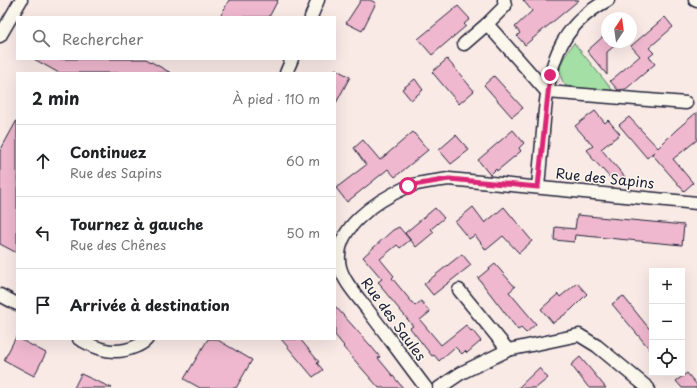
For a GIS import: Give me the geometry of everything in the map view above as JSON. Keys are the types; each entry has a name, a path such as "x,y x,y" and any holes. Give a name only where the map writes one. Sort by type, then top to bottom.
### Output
{"street":[{"path":"0,36 21,0"},
{"path":"311,16 318,0"},
{"path":"464,44 505,6 504,0"},
{"path":"538,187 547,92 554,61 563,39 571,28 584,16 608,0"},
{"path":"487,24 547,92 686,103"},
{"path":"286,72 292,60"},
{"name":"Rue des Sapins","path":"340,266 341,245 346,232 366,211 408,186 449,179 697,202"},
{"name":"Rue des Saules","path":"340,266 345,278 426,388"},
{"path":"459,290 508,350"},
{"path":"0,295 16,303"},
{"path":"439,388 461,373 508,350 579,335 597,346 648,388"},
{"path":"82,340 114,352 129,350 144,343 146,340"}],"green space":[{"path":"574,43 614,92 566,86 562,80 560,69 561,64"}],"building":[{"path":"229,0 278,0 270,16 221,16"},
{"path":"361,0 370,0 376,3 362,31 346,23"},
{"path":"523,0 579,0 525,45 517,36 520,33 515,27 532,11"},
{"path":"458,6 470,19 464,24 466,26 432,55 418,39"},
{"path":"665,17 673,27 649,48 654,53 649,57 655,64 626,89 618,90 610,81 640,56 633,48 637,48 637,41"},
{"path":"601,38 601,48 612,48 607,52 607,75 587,51"},
{"path":"447,59 474,91 459,104 432,72"},
{"path":"36,60 148,60 169,72 57,72"},
{"path":"335,69 350,77 336,103 336,72"},
{"path":"494,76 523,108 512,117 484,85"},
{"path":"415,79 423,90 411,100 402,89"},
{"path":"595,111 605,123 608,120 620,134 601,149 625,177 616,184 591,157 592,156 587,150 593,146 575,126"},
{"path":"697,112 697,140 673,159 693,183 684,191 652,154 655,151 647,158 619,125 629,117 658,148"},
{"path":"16,122 16,252 0,244 0,151"},
{"path":"513,130 524,143 519,148 521,151 490,175 478,160"},
{"path":"413,132 428,150 395,177 388,169 347,202 336,188 366,165 354,148 363,140 380,160"},
{"path":"456,135 469,150 451,164 439,150"},
{"path":"473,207 485,223 504,207 532,241 519,253 503,236 486,250 475,235 469,239 455,222"},
{"path":"435,208 444,218 431,229 434,232 416,247 405,233"},
{"path":"577,215 684,225 682,245 575,235 574,242 554,240 555,227 575,229"},
{"path":"399,227 410,240 400,248 397,245 380,259 394,276 392,278 415,306 421,301 430,312 420,320 441,345 466,325 471,331 472,330 481,341 467,353 465,351 462,354 455,347 439,361 434,355 432,356 410,328 413,326 381,287 382,286 378,282 382,279 363,257 393,230"},
{"path":"462,254 471,265 433,295 424,284"},
{"path":"495,264 515,287 509,292 536,324 526,333 521,328 518,330 478,278"},
{"path":"577,283 587,294 571,310 553,323 541,309 558,294 560,297"},
{"path":"623,296 649,328 649,348 612,304"},
{"path":"336,307 380,357 378,358 403,388 379,388 343,347 344,346 336,336"},
{"path":"16,337 16,340 22,340 46,353 34,376 4,360"},
{"path":"207,340 218,340 252,360 236,388 200,388 184,379"},
{"path":"282,340 301,340 319,362 317,363 323,370 313,377"},
{"path":"580,357 606,388 589,388 571,365"},
{"path":"539,368 548,378 536,388 518,388"},
{"path":"687,373 697,385 697,388 682,388 676,381 685,376"},
{"path":"81,374 112,388 74,388"}],"route":[{"path":"408,186 449,179 538,187 550,75"}]}
